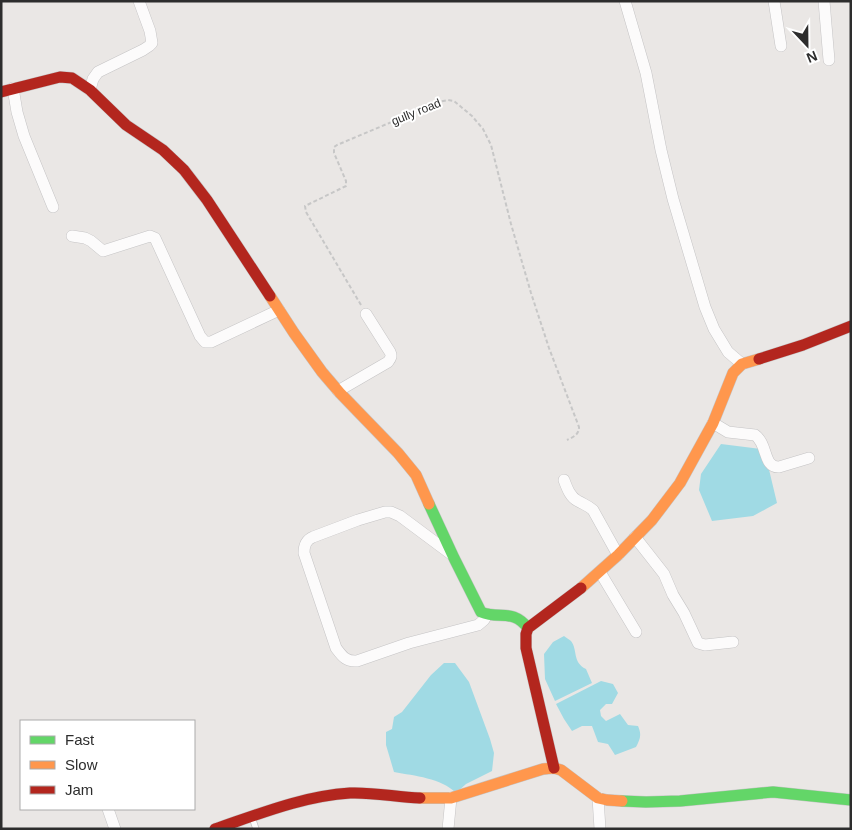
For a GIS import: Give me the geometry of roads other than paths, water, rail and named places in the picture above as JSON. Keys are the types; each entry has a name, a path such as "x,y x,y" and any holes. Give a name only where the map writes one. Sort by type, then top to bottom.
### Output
{"street":[{"path":"90,90 98,72 143,50 152,43 150,31 139,1"},
{"path":"625,1 646,73 659,142 673,199 705,307 714,329 728,352 742,364"},
{"path":"774,1 781,46"},
{"path":"824,1 829,60"},
{"path":"1,92 60,77 72,78 90,90 126,125 162,150 184,170 207,200 294,333 322,372 398,453 416,475 453,556 482,612 487,615 506,614 512,616 528,628"},
{"path":"13,88 24,136 53,207"},
{"path":"72,236 85,238 103,251 153,236 200,336 205,342 211,342 279,310"},
{"path":"338,391 391,359 390,352 366,314"},
{"path":"554,768 526,648 528,628 584,586 652,520 680,483 713,423 733,373 742,364 803,345 851,326"},
{"path":"713,423 728,432 758,437 769,463 775,468 809,458"},
{"path":"564,480 573,497 593,510 618,555"},
{"path":"453,556 400,516 391,512 384,512 358,520 313,537 309,539 304,548 304,553 336,648 346,660 351,662 409,643 478,625 487,615"},
{"path":"635,537 664,574 672,595 684,614 698,643 705,646 733,642"},
{"path":"600,572 636,632"},
{"path":"215,829 308,799 353,793 437,799 451,798 554,768 561,770 598,798 615,800 646,802 680,801 790,792 851,800"},
{"path":"448,829 451,798"},
{"path":"598,798 600,829"},
{"path":"108,810 115,829"}],"lane":[{"path":"252,817 256,829"}],"water":[{"path":"721,444 761,449 766,457 777,503 753,516 712,521 699,490 701,474"},
{"path":"564,636 573,644 577,659 586,669 592,683 555,701 545,679 544,654 553,642"},
{"path":"444,663 455,663 469,682 494,753 492,771 466,784 456,793 435,781 394,772 386,745 386,732 392,729 394,717 402,712 431,675"},
{"path":"601,681 613,684 618,693 612,704 606,704 600,710 601,716 606,721 620,714 628,725 638,726 640,732 636,747 615,755 608,744 598,742 592,726 582,726 572,731 556,704"}]}
